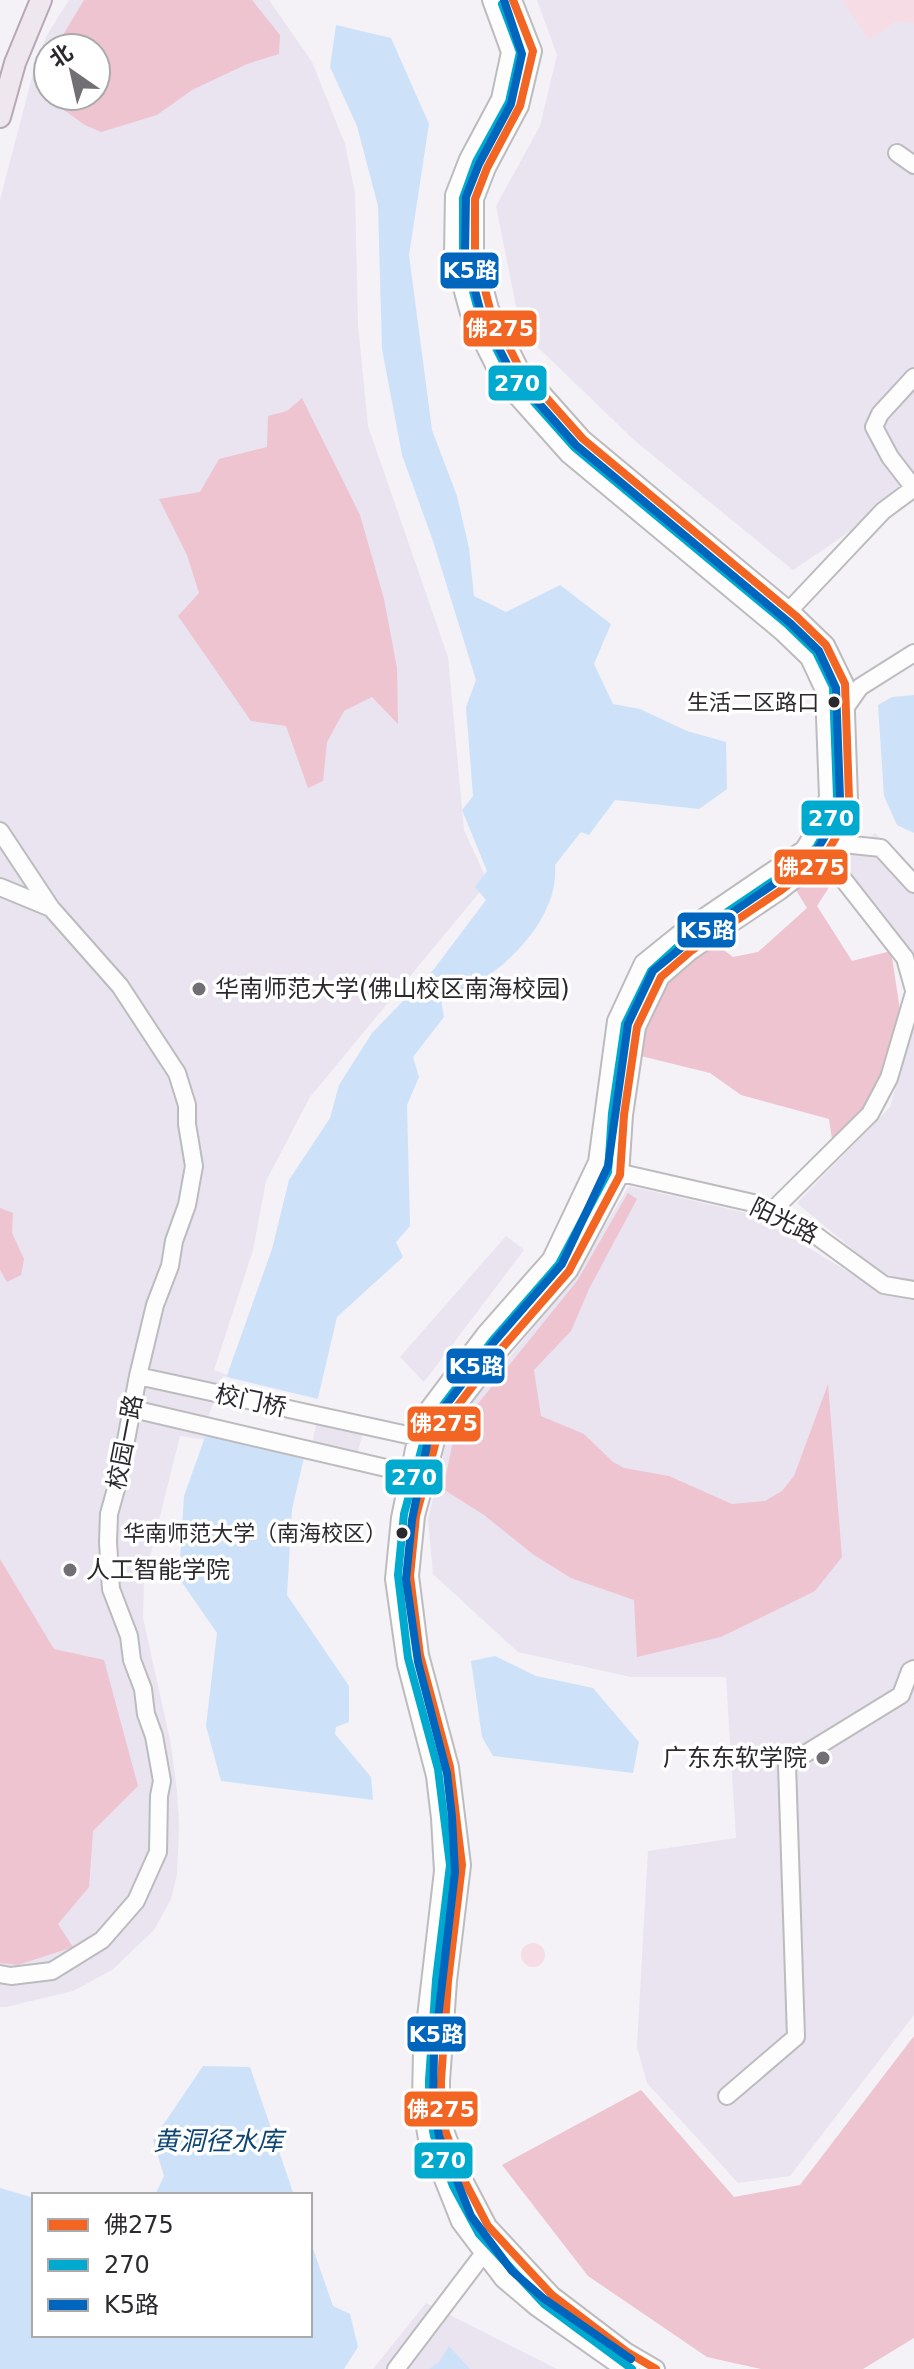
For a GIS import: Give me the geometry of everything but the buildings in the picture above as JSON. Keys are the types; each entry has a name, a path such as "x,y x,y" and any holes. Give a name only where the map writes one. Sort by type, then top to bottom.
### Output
{"main road":[{"path":"0,117 15,63 41,0"}],"street":[{"path":"491,0 510,52 500,99 468,159 454,195 453,255 470,317 501,379 568,454 775,626 809,658 824,690 828,797 818,826 804,849 679,934 643,963 616,1021 595,1167 551,1259 485,1334 420,1420 400,1518 394,1579 406,1664 435,1776 443,1871 424,2019 421,2102 427,2139 460,2222 503,2279 536,2307 624,2369"},
{"path":"513,0 533,51 520,106 487,168 475,199 475,252 490,309 519,367 583,439 826,645 845,684 849,799 839,832 828,850 780,891 691,951 661,977 637,1027 624,1115 620,1175 569,1271 445,1419 435,1440 416,1516 410,1576 420,1655 450,1767 462,1865 448,1981 441,2081 441,2109 446,2133 464,2180 488,2226 552,2295 627,2352 656,2369"},
{"path":"897,153 914,165"},
{"path":"775,626 883,511 914,488 890,457 874,427 880,414 914,377"},
{"path":"846,707 860,687 914,653"},
{"name":"校园一路","path":"0,831 51,908 120,986 177,1073 187,1105 194,1166 170,1266 155,1305 109,1514 111,1589 129,1636 132,1660 143,1689 162,1781 158,1852 136,1901 102,1940 52,1971 11,1976 0,1974"},
{"path":"772,1211 870,1114 889,1078 914,992 905,958 828,850 811,838"},
{"path":"828,850 881,848 914,884"},
{"path":"0,887 51,908"},
{"name":"阳光路","path":"595,1167 753,1203 803,1226 884,1285 914,1290"},
{"name":"校门桥","path":"138,1376 435,1440"},
{"name":"校门桥","path":"133,1409 426,1477"},
{"path":"727,2096 796,2037 787,1765 901,1695 910,1671 914,1669"},
{"path":"396,2369 484,2253"}],"shaded area":[{"name":"华南师范大学(佛山校区南海校园)","path":"69,0 269,0 312,62 345,144 355,193 358,325 368,426 448,657 464,830 488,882 310,1097 266,1181 253,1250 214,1370 365,1426 355,1461 180,1436 144,1580 143,1618 171,1745 177,1791 177,1874 171,1899 154,1930 112,1970 73,1991 6,2007 0,2007 0,200 32,77 32,112 112,112 112,32 49,32"},
{"path":"84,0 252,0 280,35 279,54 247,64 192,90 157,115 101,132 67,112 112,112 112,32 65,32"},
{"path":"537,0 914,0 914,488 793,570 634,440 521,331 496,206 540,126 557,55"},
{"path":"842,0 914,0 914,23 895,22 869,40"},
{"path":"302,398 360,515 384,599 397,668 398,724 372,697 344,711 327,742 323,781 308,788 286,726 251,721 178,616 199,593 187,555 159,499 200,492 219,459 267,447 268,416 287,411"},
{"path":"875,833 914,874 914,976 835,870"},
{"path":"825,862 835,878 817,906 852,961 891,951 902,1023 882,1077 865,1108 832,1139 829,1119 741,1095 710,1073 637,1055 641,1028 664,979 713,942 733,957 758,952 807,908 794,887"},
{"path":"914,1026 914,1280 887,1278 797,1203 890,1107"},
{"name":"广东东软学院","path":"629,1186 755,1215 878,1290 914,1296 914,2015 790,2176 738,2183 647,2083 637,2047 648,1851 736,1838 726,1677 631,1677 518,1652 433,1574 428,1519 449,1431 573,1279"},
{"path":"628,1193 637,1199 589,1289 571,1331 534,1370 541,1416 584,1434 613,1462 624,1468 669,1476 732,1504 765,1501 782,1491 794,1476 828,1384 842,1557 815,1591 721,1637 637,1657 634,1600 571,1578 443,1489 455,1432 577,1281"},
{"path":"0,1208 13,1213 12,1233 24,1259 21,1275 7,1282 0,1270"},
{"path":"506,1236 524,1250 424,1382 400,1357"},
{"path":"0,1559 54,1649 104,1660 138,1786 93,1831 89,1887 58,1924 73,1947 18,1965 0,1963"},
{"path":"533,1943 544,1950 545,1955 538,1966 533,1967 522,1960 521,1955 528,1944"},
{"path":"914,2036 914,2338 863,2369 761,2369 707,2357 588,2276 502,2165 641,2090 734,2197 800,2185"},
{"path":"426,2303 557,2369 373,2369"}],"water":[{"path":"336,25 391,38 429,124 409,255 432,430 457,496 469,548 474,596 506,612 560,585 611,624 594,664 613,704 640,709 687,731 726,742 727,789 699,809 615,800 589,835 581,832 555,865 552,894 532,934 494,971 441,1000 444,1017 413,1057 419,1077 407,1105 410,1226 396,1242 403,1257 337,1317 292,1509 287,1595 349,1686 349,1722 336,1727 335,1734 371,1777 373,1800 221,1781 206,1726 217,1633 179,1578 184,1496 272,1249 289,1180 330,1118 339,1085 372,1033 434,969 486,900 475,887 487,871 462,810 473,796 466,707 476,680 433,541 402,455 382,349 378,206 357,126 330,67"},
{"path":"914,695 914,833 897,825 884,796 878,705 892,697"},
{"path":"495,1656 536,1676 593,1688 639,1742 633,1773 493,1756 482,1737 471,1661"},
{"name":"黄洞径水库","path":"203,2066 250,2067 293,2193 156,2193 164,2176 153,2140"},
{"path":"0,2188 32,2197 32,2337 312,2337 312,2246 333,2306 350,2314 358,2347 344,2369 0,2369"},
{"path":"449,2346 470,2369 429,2369 439,2362"}],"pier":[{"path":"223,1376 322,1400 308,1460 202,1434"}],"transit line":[{"name":"K5路","path":"504,0 522,54 511,104 479,164 466,197 465,253 481,313 511,372 576,445 790,623 819,651 836,688 840,798 829,830 812,858 686,944 653,971 628,1024 608,1166 562,1264 494,1342 431,1425 412,1520 406,1579 418,1662 447,1773 455,1872 434,2053 433,2101 439,2136 471,2216 512,2271 543,2298 631,2359"},
{"name":"佛275","path":"513,0 533,51 520,106 487,168 475,199 475,252 490,309 519,367 583,439 796,616 826,645 845,684 849,799 839,832 825,856 780,891 691,951 661,977 637,1027 624,1115 620,1175 569,1271 502,1348 439,1430 416,1516 410,1576 420,1655 450,1767 462,1865 448,1981 441,2081 441,2109 446,2133 464,2180 488,2226 552,2295 627,2352 656,2369"},
{"name":"270","path":"502,4 520,52 509,102 476,162 463,198 463,254 479,314 509,374 575,448 788,625 816,652 833,687 837,797 828,827 816,848 684,941 651,971 625,1024 612,1113 608,1172 559,1264 492,1341 428,1425 404,1514 398,1575 408,1658 438,1769 450,1865 436,1980 429,2080 429,2110 434,2136 453,2186 479,2234 544,2304 632,2369"}],"place":[{"name":"生活二区路口","path":"834,702"},
{"name":"华南师范大学(佛山校区南海校园)","path":"199,989"},
{"name":"华南师范大学（南海校区）","path":"402,1533"},
{"name":"人工智能学院","path":"70,1570"},
{"name":"广东东软学院","path":"823,1758"}]}
